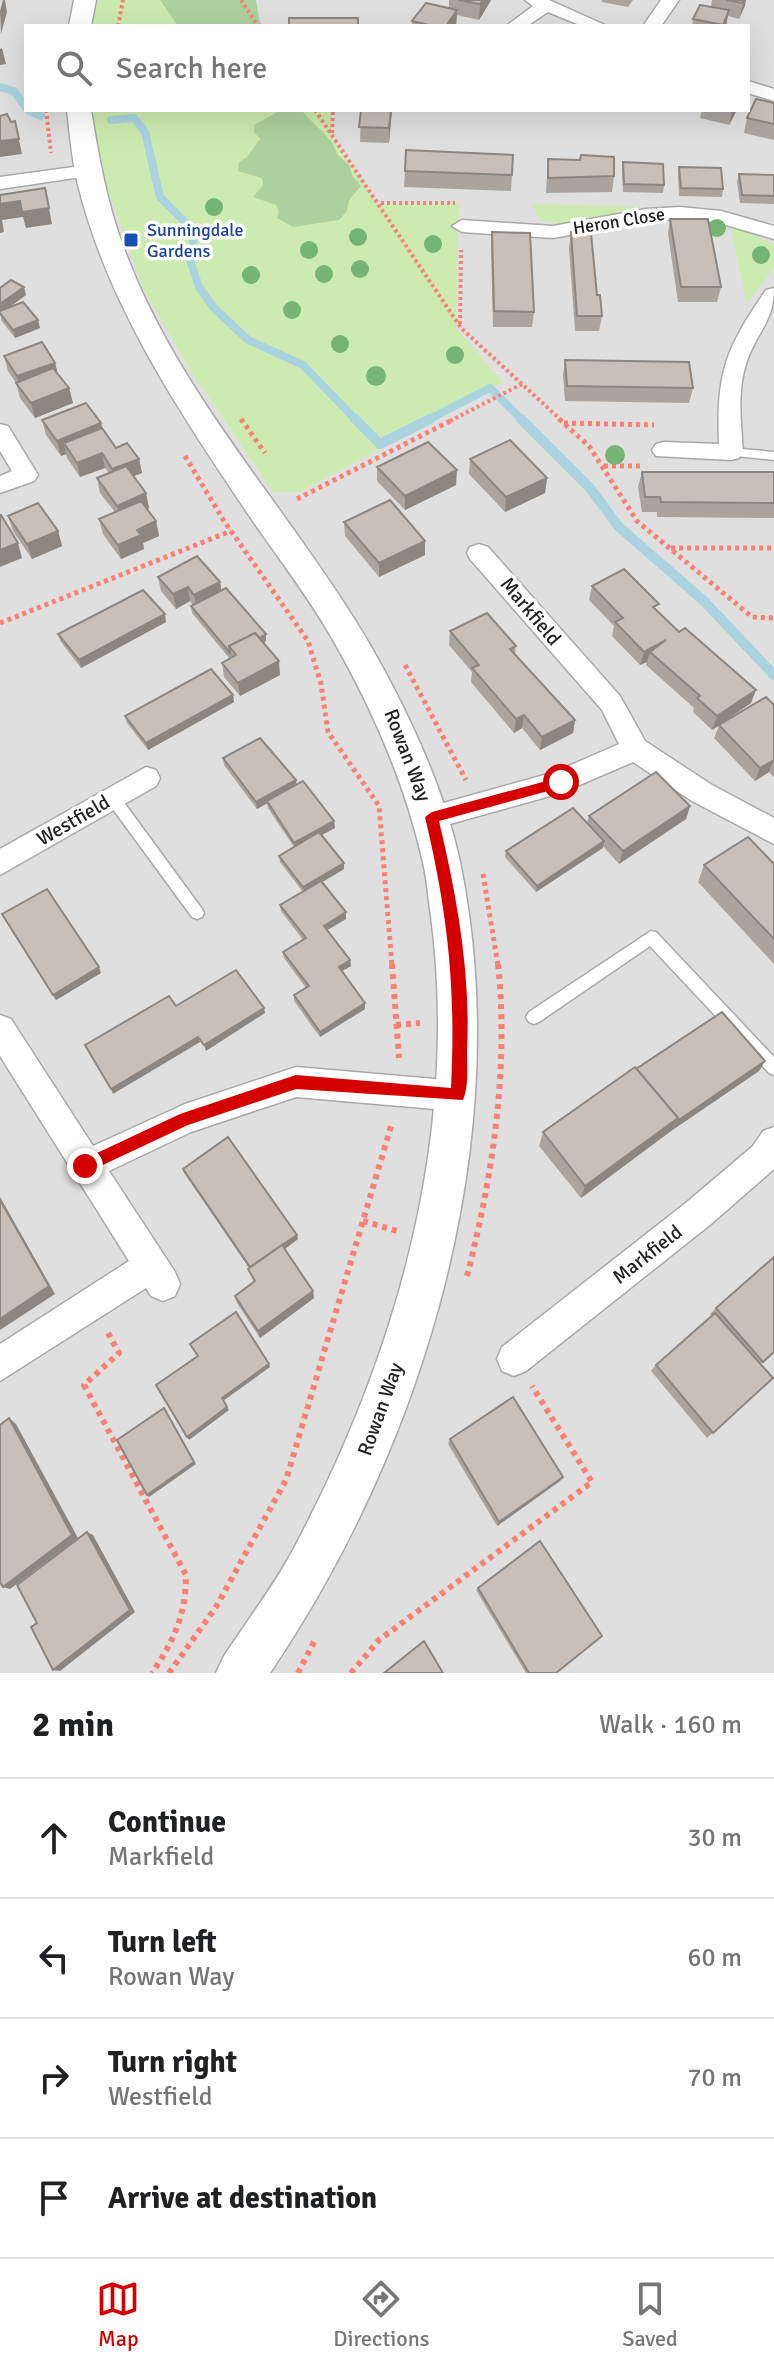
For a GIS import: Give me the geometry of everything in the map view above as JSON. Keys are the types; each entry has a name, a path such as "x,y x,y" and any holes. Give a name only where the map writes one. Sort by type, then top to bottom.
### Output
{"street":[{"path":"80,24 85,0"},
{"path":"653,24 670,0"},
{"path":"517,24 540,2 593,24"},
{"path":"750,88 774,95"},
{"name":"Rowan Way","path":"79,112 71,173 102,225 128,294 170,371 382,691 405,741 432,817 447,880 458,956 462,1020 458,1096 444,1202 415,1309 377,1428 309,1569 241,1673"},
{"path":"0,183 71,173"},
{"name":"Heron Close","path":"462,226 553,232 646,215 680,213 721,217 774,233"},
{"path":"664,450 731,452 728,386 735,359 743,337 774,295"},
{"path":"0,432 26,475 0,485"},
{"name":"Markfield","path":"479,553 611,703 635,749 702,793 774,832"},
{"path":"432,817 561,782 635,749"},
{"name":"Westfield","path":"0,863 146,778"},
{"path":"0,1029 85,1166 158,1275 92,1304 0,1364"},
{"path":"85,1166 185,1119 296,1082 458,1096"},
{"name":"Markfield","path":"514,1359 699,1213 764,1157 774,1142"}],"lane":[{"path":"731,452 774,456"},
{"path":"112,797 197,913"},
{"path":"534,1017 651,937 774,1068"}],"path":[{"path":"118,24 123,0"},
{"path":"241,0 257,24"},
{"path":"47,112 71,173"},
{"path":"316,112 461,328 589,446 637,521 752,617 774,618"},
{"path":"332,135 333,112"},
{"path":"305,512 295,496 522,384"},
{"path":"232,407 267,456"},
{"path":"563,423 662,425 666,466 604,466"},
{"path":"169,1673 216,1607 286,1480 401,1091 379,806 328,732 321,684 308,641 231,531 183,453"},
{"path":"0,623 231,531"},
{"path":"669,548 774,548"},
{"path":"403,663 477,803"},
{"path":"464,1287 473,1256 493,1148 501,1023 495,935 481,866"},
{"path":"92,1304 119,1353 84,1385 186,1575 187,1606 177,1637 152,1673"},
{"path":"351,1673 379,1640 592,1482 514,1359"},
{"path":"298,1673 319,1633"}],"shaded area":[{"path":"0,0 774,0 774,1673 0,1673"}],"green space":[{"path":"92,0 239,0 254,24 87,24"},
{"path":"160,0 256,0 263,24 177,24"},
{"path":"91,112 331,112 331,137 378,204 459,204 456,328 503,382 300,492 273,492 189,368 143,288 101,171"},
{"path":"277,112 303,112 332,142 337,154 349,165 353,177 361,186 349,200 347,211 339,220 293,227 277,218 279,212 276,205 253,197 263,185 262,178 238,171 239,162 247,157 260,139 254,132 254,125"},
{"path":"532,204 643,207 566,224 540,221"},
{"path":"730,225 774,244 774,268 747,304"}],"building":[{"path":"458,0 483,0 480,4"},
{"path":"426,3 457,10 447,24 412,21"},
{"path":"700,5 729,10 723,24 693,19"},
{"path":"289,18 358,18 358,24 289,24"},
{"path":"756,99 774,103 774,124 747,118"},
{"path":"361,112 391,112 389,128 359,127"},
{"path":"7,114 11,122 15,121 19,139 0,141 0,116"},
{"path":"406,150 513,155 512,175 405,171"},
{"path":"581,155 614,157 614,176 548,178 548,159 580,160"},
{"path":"623,162 663,164 664,185 624,184"},
{"path":"679,167 721,168 723,189 681,188"},
{"path":"739,174 774,175 774,196 742,195"},
{"path":"45,188 49,208 22,212 20,201 0,204 0,195"},
{"path":"670,219 708,219 721,287 681,287"},
{"path":"492,232 530,233 534,312 494,311"},
{"path":"571,232 591,233 602,316 577,316"},
{"path":"11,280 24,287 0,304 0,288"},
{"path":"23,302 38,320 13,330 0,311"},
{"path":"42,342 55,363 17,376 4,356"},
{"path":"565,360 689,362 693,388 567,386"},
{"path":"53,368 69,388 31,403 16,383"},
{"path":"86,403 101,423 57,441 42,420"},
{"path":"102,428 116,448 127,443 139,459 112,469 102,453 77,463 64,443"},
{"path":"510,440 547,478 506,497 470,459"},
{"path":"428,442 457,470 405,496 377,467"},
{"path":"126,466 146,493 117,506 97,478"},
{"path":"642,472 774,472 774,503 661,502 660,497 645,497"},
{"path":"390,500 425,541 379,563 344,522"},
{"path":"141,501 156,521 137,530 141,535 118,545 99,519"},
{"path":"38,503 58,531 27,544 8,516"},
{"path":"0,515 18,543 0,550"},
{"path":"197,556 220,582 194,595 188,587 173,594 158,577"},
{"path":"624,569 659,604 653,607 679,632 685,628 756,690 717,716 697,698 700,696 650,652 666,640 644,652 615,622 623,618 592,586"},
{"path":"226,588 266,634 259,638 255,633 229,646 230,653 191,606"},
{"path":"143,590 165,614 79,660 58,634"},
{"path":"487,613 516,646 510,649 575,720 542,737 524,715 516,719 472,668 479,665 450,631"},
{"path":"255,633 279,661 238,683 222,663 236,655 229,646"},
{"path":"211,669 233,695 146,743 125,716"},
{"path":"766,697 774,705 774,760 760,768 719,725"},
{"path":"260,738 296,780 256,802 223,758"},
{"path":"656,772 690,806 623,851 589,816"},
{"path":"303,781 334,821 294,843 267,801"},
{"path":"573,808 604,841 537,886 506,851"},
{"path":"319,832 344,863 303,887 279,856"},
{"path":"748,837 774,864 774,939 704,865"},
{"path":"321,881 346,912 324,926 350,960 339,967 365,1003 320,1032 294,995 309,986 283,952 306,938 280,905"},
{"path":"47,889 99,967 53,995 2,914"},
{"path":"236,970 264,1008 204,1045 198,1037 111,1089 85,1045 169,996 176,1006"},
{"path":"722,1012 765,1061 676,1122 678,1118 636,1069"},
{"path":"635,1067 678,1118 585,1186 543,1132"},
{"path":"228,1137 297,1235 250,1267 183,1169"},
{"path":"0,1200 49,1286 0,1319"},
{"path":"282,1245 313,1291 258,1331 235,1296 255,1281 248,1269"},
{"path":"774,1257 774,1352 763,1362 716,1308"},
{"path":"236,1312 269,1364 222,1398 227,1407 187,1437 156,1385 198,1356 190,1344"},
{"path":"715,1313 773,1378 713,1433 656,1365"},
{"path":"513,1397 563,1477 499,1522 450,1439"},
{"path":"164,1408 194,1462 147,1495 117,1440"},
{"path":"9,1418 72,1535 3,1587 0,1582 0,1425"},
{"path":"87,1532 130,1610 53,1670 31,1627 37,1623 17,1585"},
{"path":"540,1541 602,1636 556,1673 529,1673 478,1588"},
{"path":"424,1641 443,1673 384,1673"}],"waterway":[{"path":"0,87 14,91 24,105"},
{"path":"32,112 41,116"},
{"path":"111,120 134,118 145,132 160,197 187,224 193,240 191,263 199,287 213,307 248,340 303,365 357,421"},
{"path":"426,421 490,388 590,488 618,526 704,601 774,675"},
{"path":"426,421 430,419"},
{"path":"357,421 380,444 426,421"}],"place":[{"name":"Sunningdale Gardens","path":"131,240"}],"route":[{"path":"85,1166 185,1119 296,1082 458,1096 462,1020 458,956 447,880 432,817 561,782"}]}
